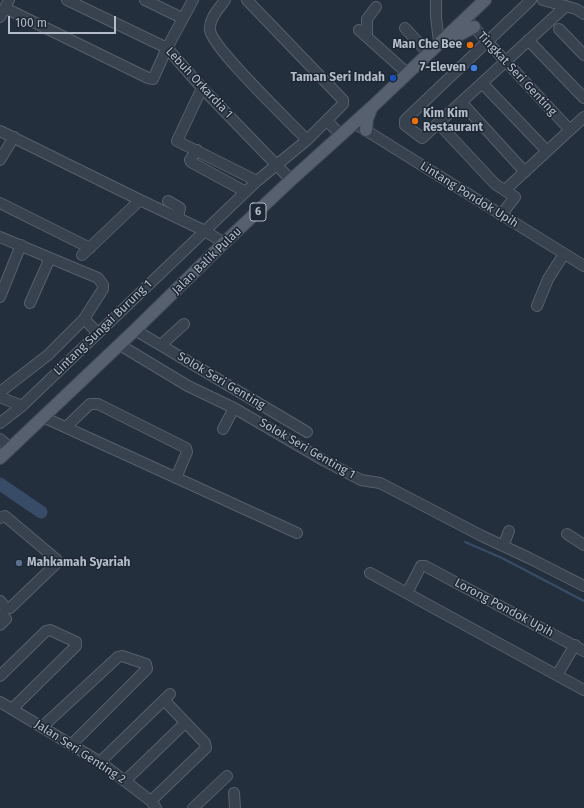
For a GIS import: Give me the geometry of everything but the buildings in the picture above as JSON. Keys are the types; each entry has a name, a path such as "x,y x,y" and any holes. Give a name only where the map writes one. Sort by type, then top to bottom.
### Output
{"main road":[{"name":"Jalan Balik Pulau","path":"0,458 120,345 224,243 291,180 372,108 433,48 485,0"},
{"path":"433,48 474,28 490,0"},
{"path":"366,130 367,119 372,108"}],"street":[{"name":"Lebuh Orkardia 1","path":"67,0 166,48 202,88 291,180"},
{"path":"145,0 182,18"},
{"path":"5,9 148,78 153,78 166,48 193,0"},
{"path":"225,0 212,18 210,25 211,35 231,61 307,140"},
{"name":"Lintang Sungai Burung 1","path":"0,423 22,406 257,181 307,140 343,104 343,100 247,0"},
{"path":"433,48 436,0"},
{"path":"531,0 405,120 405,125 422,138 566,6"},
{"path":"544,0 580,10 584,14"},
{"path":"367,37 367,19 376,7"},
{"name":"Tingkat Seri Genting","path":"465,18 570,130"},
{"path":"405,28 433,48"},
{"path":"559,29 584,55"},
{"path":"359,30 407,73"},
{"path":"528,40 584,98"},
{"path":"482,83 547,152"},
{"path":"202,88 177,141 257,181"},
{"path":"461,102 525,172"},
{"path":"505,190 584,117"},
{"path":"327,121 341,135"},
{"name":"Lintang Pondok Upih","path":"354,123 584,266"},
{"path":"438,123 495,184 515,197 501,214"},
{"path":"0,130 205,231 224,243"},
{"path":"0,160 14,137"},
{"path":"197,150 190,160 191,162 246,192"},
{"path":"82,255 140,200"},
{"path":"168,201 180,208 178,218"},
{"path":"0,203 90,248"},
{"path":"0,236 101,281 103,285 103,289 84,319 48,355 0,392"},
{"path":"0,297 21,245"},
{"path":"537,306 548,279 564,254"},
{"path":"30,303 50,258"},
{"path":"84,319 98,333"},
{"path":"161,345 184,324"},
{"name":"Solok Seri Genting","path":"135,330 307,432"},
{"name":"Solok Seri Genting 1","path":"120,345 188,386 234,408 323,460 361,480 380,483 482,536 584,586"},
{"path":"0,397 22,406"},
{"path":"66,427 90,404 98,404 186,448 187,452 176,478"},
{"path":"223,429 234,408"},
{"path":"43,417 296,533"},
{"path":"0,439 10,448"},
{"path":"0,518 5,516 56,559 56,563 10,608 6,608 0,601"},
{"path":"503,546 509,531"},
{"path":"567,534 584,545"},
{"name":"Lorong Pondok Upih","path":"407,593 423,566 584,650"},
{"path":"370,573 584,690"},
{"path":"0,615 6,619 0,625"},
{"path":"0,676 44,632 50,630 74,640 76,646 12,709"},
{"path":"556,675 574,645"},
{"path":"42,727 118,656 123,656 146,664 147,670 71,745"},
{"path":"100,762 167,697 185,723 205,743 206,748 154,804"},
{"name":"Jalan Seri Genting 2","path":"0,702 100,762 154,804"},
{"path":"126,782 185,723"},
{"path":"193,808 227,776"},
{"path":"234,793 235,808"}],"waterway":[{"path":"0,484 41,512"},
{"path":"465,542 502,558 584,601"}],"place":[{"name":"Man Che Bee","path":"470,45"},
{"name":"7-Eleven","path":"474,68"},
{"name":"Taman Seri Indah","path":"393,78"},
{"name":"Kim Kim Restaurant","path":"415,121"},
{"name":"Mahkamah Syariah","path":"19,563"}]}
